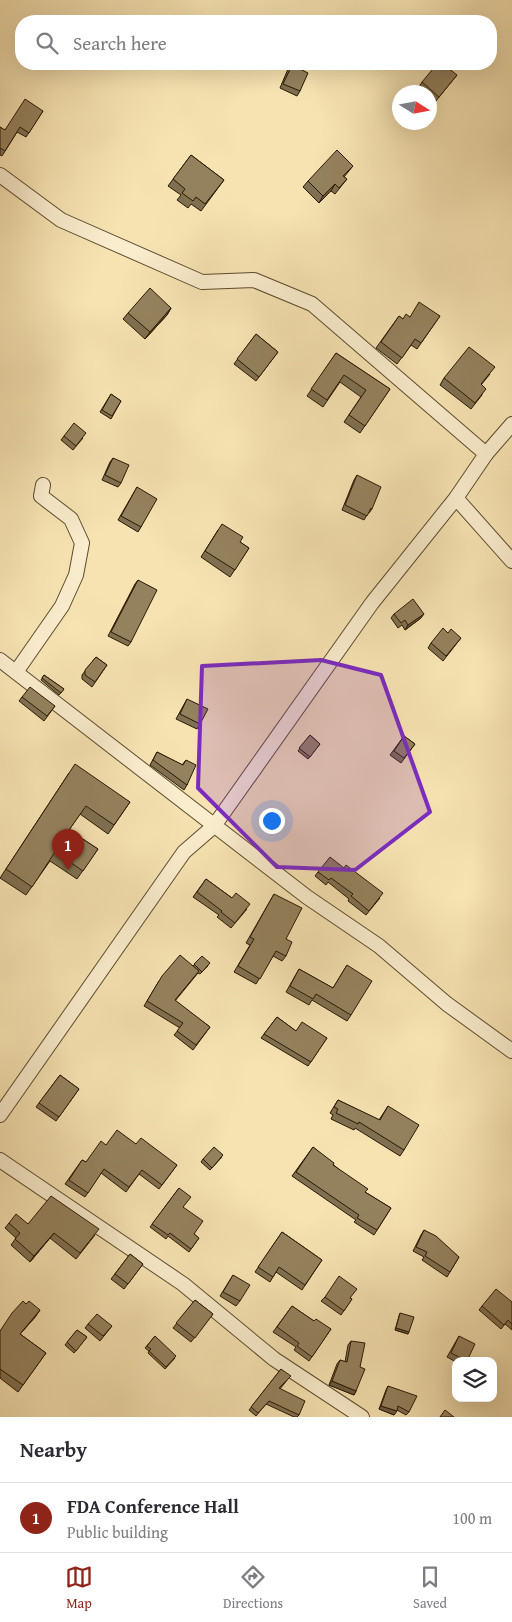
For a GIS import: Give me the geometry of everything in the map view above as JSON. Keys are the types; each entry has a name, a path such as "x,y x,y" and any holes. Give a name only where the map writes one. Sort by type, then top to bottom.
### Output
{"street":[{"path":"0,175 61,220 202,282 254,280 312,304 486,454"},
{"path":"0,1115 184,852 214,826 372,603 456,498 486,454 512,424"},
{"path":"16,672 62,606 76,575 82,543 70,520 41,496 43,485"},
{"path":"456,498 512,561"},
{"path":"0,660 307,897 379,946 447,1004 512,1050"},
{"path":"0,1160 182,1284 274,1359 362,1417"}],"highlighted area":[{"path":"321,660 381,675 430,812 355,870 277,867 198,788 202,666"}],"building":[{"path":"290,70 302,70 308,73 300,91 283,84"},
{"path":"432,70 451,70 457,75 439,97 437,95 437,85 425,85 422,82"},
{"path":"25,99 43,111 29,133 20,127 5,151 0,148 0,127 5,130"},
{"path":"337,150 353,166 343,176 347,179 339,188 335,184 323,196 308,181"},
{"path":"191,155 224,180 205,204 196,197 193,201 182,193 185,189 173,179"},
{"path":"150,288 171,308 150,332 128,313"},
{"path":"419,302 440,316 421,343 415,339 402,358 381,342 399,316 403,319 406,314 410,317"},
{"path":"256,334 278,352 259,377 237,359"},
{"path":"469,347 495,367 481,384 486,389 475,403 444,378"},
{"path":"336,353 390,389 365,426 349,415 366,390 344,375 327,400 311,389"},
{"path":"111,394 121,401 112,416 102,410"},
{"path":"74,423 86,433 76,446 64,436"},
{"path":"113,458 129,465 121,483 105,475"},
{"path":"357,475 381,487 367,516 345,505"},
{"path":"137,487 157,499 141,527 121,516"},
{"path":"222,524 243,537 240,542 249,548 235,570 205,551"},
{"path":"138,580 157,590 131,642 111,632"},
{"path":"413,599 424,614 408,625 405,620 401,623 394,614"},
{"path":"443,628 448,633 451,629 461,638 446,656 431,643"},
{"path":"96,657 107,665 95,682 85,675 85,670"},
{"path":"44,675 64,689 61,693 42,678"},
{"path":"30,687 55,706 47,716 22,697"},
{"path":"187,699 208,709 200,724 180,714"},
{"path":"310,735 320,744 310,757 299,748"},
{"path":"404,736 415,744 404,758 394,751"},
{"path":"157,752 183,765 186,760 196,765 187,785 153,760"},
{"path":"75,764 130,802 114,825 86,806 69,830 98,849 83,871 55,852 32,887 6,869"},
{"path":"330,857 344,868 346,865 383,893 369,911 351,896 353,894 331,878 329,880 318,872"},
{"path":"206,879 232,898 236,893 250,904 235,923 197,892"},
{"path":"274,894 302,908 286,939 292,942 286,956 276,951 260,979 238,966 254,939 250,937"},
{"path":"180,955 199,971 175,1000 210,1027 196,1045 177,1031 183,1023 147,1001 162,976"},
{"path":"202,956 210,963 202,972 194,964"},
{"path":"347,965 372,981 351,1015 316,994 313,999 290,986 299,969 333,988"},
{"path":"277,1017 296,1031 302,1022 327,1038 311,1062 264,1034"},
{"path":"60,1075 79,1089 59,1117 39,1103"},
{"path":"338,1100 380,1120 388,1106 419,1125 404,1150 359,1122 358,1124 336,1113 338,1109 334,1107"},
{"path":"117,1130 136,1144 141,1138 177,1165 162,1185 142,1170 129,1187 104,1169 88,1193 69,1180 82,1160 86,1162 101,1141 106,1145"},
{"path":"214,1147 223,1155 212,1168 203,1159"},
{"path":"313,1147 334,1163 333,1165 368,1189 365,1192 391,1208 377,1230 357,1218 359,1215 296,1172"},
{"path":"179,1188 191,1197 183,1207 203,1221 194,1234 199,1238 191,1249 170,1233 168,1235 152,1224"},
{"path":"51,1196 99,1229 80,1253 54,1233 34,1256 15,1239 20,1233 9,1223 16,1214 28,1224"},
{"path":"424,1230 436,1236 459,1257 450,1272 425,1256 427,1252 416,1247"},
{"path":"282,1232 322,1260 305,1285 279,1267 273,1277 258,1267"},
{"path":"130,1254 143,1264 128,1284 115,1274"},
{"path":"233,1275 250,1285 240,1301 223,1292"},
{"path":"339,1276 357,1289 344,1311 325,1297"},
{"path":"496,1289 512,1302 512,1324 508,1320 504,1325 482,1306"},
{"path":"195,1300 213,1314 195,1338 176,1323"},
{"path":"23,1301 26,1304 29,1301 40,1310 20,1334 46,1353 23,1385 0,1369 0,1331"},
{"path":"292,1306 314,1321 316,1319 331,1329 312,1357 297,1346 299,1343 277,1327"},
{"path":"400,1313 414,1317 409,1332 396,1328"},
{"path":"97,1314 112,1326 103,1336 88,1324"},
{"path":"77,1330 87,1337 76,1351 67,1342"},
{"path":"155,1336 176,1356 166,1367 149,1351 151,1349 147,1346"},
{"path":"459,1336 475,1344 469,1357 459,1357 451,1353"},
{"path":"351,1341 365,1343 360,1367 365,1369 356,1391 332,1381 340,1360 347,1362"},
{"path":"281,1369 291,1376 279,1388 305,1401 299,1415 269,1401 258,1413 251,1407"},
{"path":"388,1386 417,1396 409,1412 398,1406 397,1411 381,1406"},
{"path":"445,1410 454,1417 440,1417"}],"place":[{"name":"FDA Conference Hall","path":"68,870"}]}
